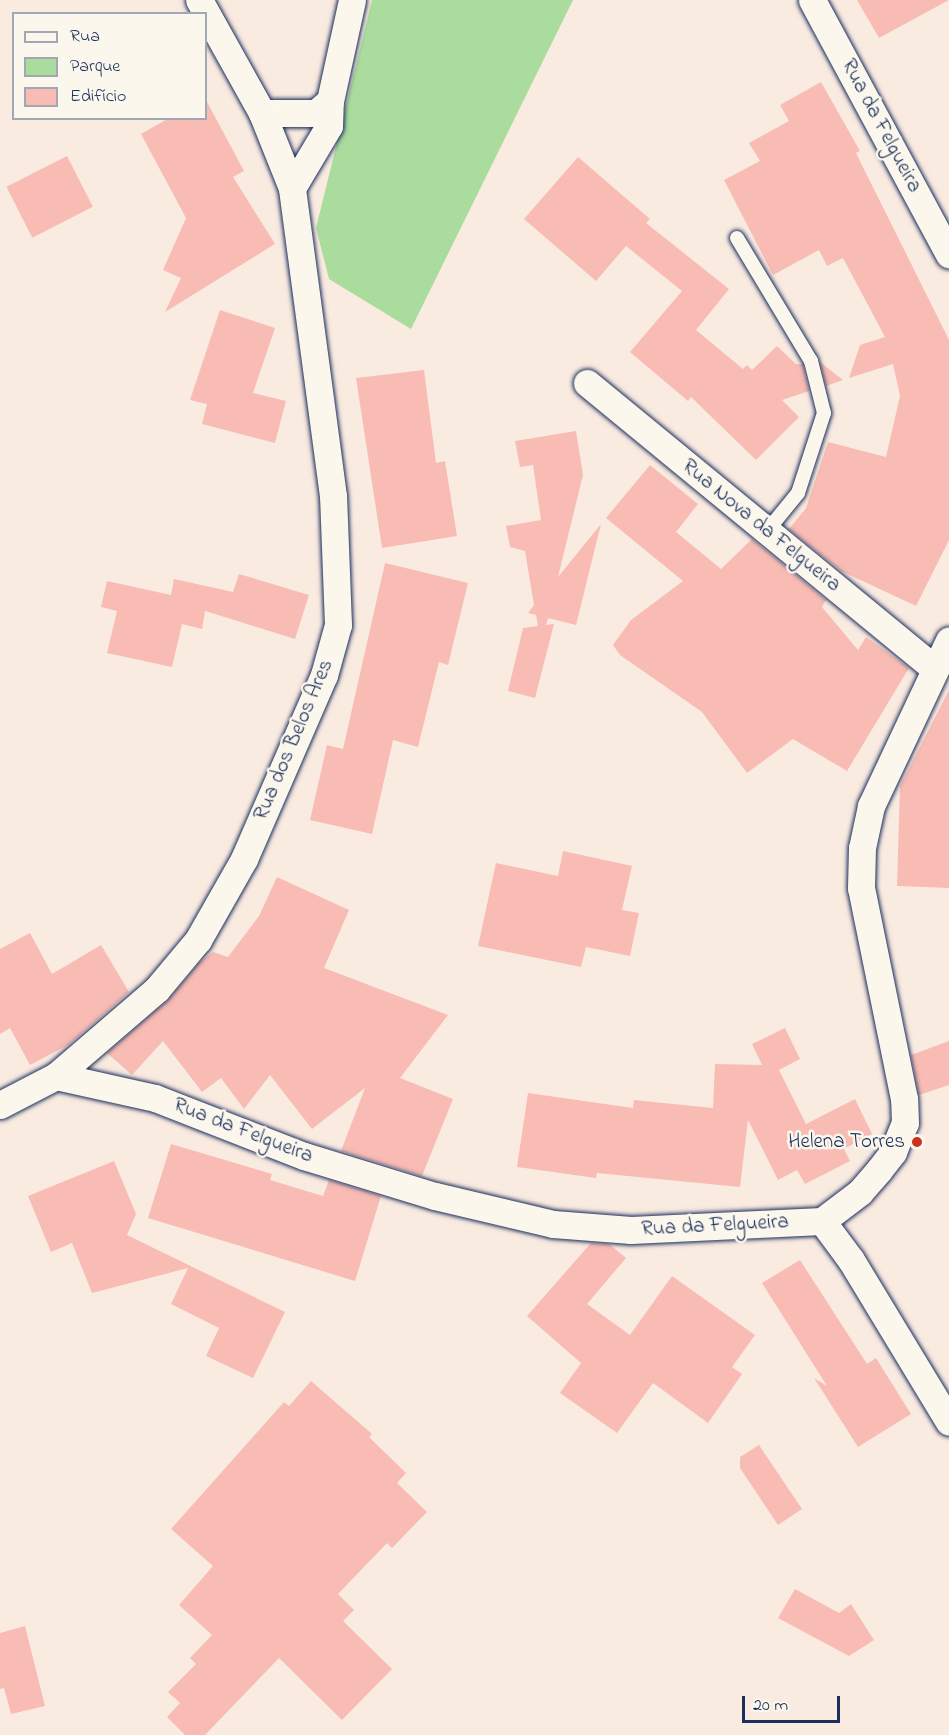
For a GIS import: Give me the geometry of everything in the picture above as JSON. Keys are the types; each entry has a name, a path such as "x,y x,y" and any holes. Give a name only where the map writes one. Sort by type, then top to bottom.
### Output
{"street":[{"path":"292,188 329,126 330,101 352,0"},
{"name":"Rua da Felgueira","path":"812,0 949,254"},
{"name":"Rua dos Belos Ares","path":"56,1076 157,988 198,940 244,859 324,675 338,625 333,496 292,188 262,113 207,14"},
{"path":"262,113 315,112 330,101"},
{"name":"Rua Nova da Felgueira","path":"587,383 935,669"},
{"path":"949,640 871,806 862,848 861,888 904,1099 904,1123 893,1152 879,1170 860,1192 822,1221 851,1260 949,1422"},
{"path":"0,1105 56,1076"},
{"name":"Rua da Felgueira","path":"56,1076 155,1098 304,1156 435,1196 553,1224 631,1230 822,1221"}],"lane":[{"path":"737,238 811,361 824,413 798,493 767,531"}],"green space":[{"path":"372,0 573,0 411,329 329,279 316,228"}],"building":[{"path":"857,0 949,0 879,38"},
{"path":"821,82 860,151 856,153 949,340 949,540 916,606 841,571 789,529 806,508 828,442 886,457 900,396 893,364 849,378 860,345 885,337 843,258 827,266 819,250 773,275 724,180 760,161 749,143 789,121 780,105"},
{"path":"207,102 244,171 233,177 275,244 165,312 181,278 163,270 186,218 141,134 166,120 207,120"},
{"path":"67,156 93,207 32,238 6,187"},
{"path":"578,157 650,219 646,223 729,289 696,330 743,369 747,365 752,370 777,346 796,364 803,364 809,391 782,400 799,417 756,460 691,397 688,401 630,352 682,291 626,246 596,281 524,219"},
{"path":"220,310 275,328 253,393 286,401 275,443 202,424 207,404 190,400"},
{"path":"820,362 843,380 826,386"},
{"path":"424,370 436,463 445,461 457,536 382,548 356,378"},
{"path":"576,431 583,475 558,577 601,524 576,625 548,618 546,625 554,624 535,698 508,691 523,628 538,626 536,615 528,613 534,605 525,551 510,547 506,526 541,520 533,465 520,467 515,441"},
{"path":"650,465 698,504 676,532 721,569 752,539 826,600 822,607 858,650 866,637 909,668 847,771 793,739 747,773 702,712 620,655 613,645 631,620 683,581 606,518"},
{"path":"385,563 468,583 448,665 439,662 418,747 393,740 372,834 310,820 327,745 343,749"},
{"path":"239,574 309,595 295,639 205,611 202,629 182,624 172,667 107,653 117,611 101,607 107,581 171,595 174,579 233,592"},
{"path":"949,690 949,888 897,886 900,786"},
{"path":"563,851 632,866 622,910 639,913 630,956 586,947 581,967 478,946 496,863 558,876"},
{"path":"277,877 349,910 324,968 448,1015 400,1078 453,1099 422,1176 341,1151 365,1088 312,1129 270,1075 244,1109 221,1078 202,1092 163,1041 132,1075 107,1053 167,1001 200,962 213,952 228,957 259,916"},
{"path":"30,933 52,974 101,945 129,992 68,1045 30,1065 10,1028 0,1034 0,949"},
{"path":"785,1028 800,1059 779,1070 806,1124 855,1099 872,1134 844,1149 850,1161 805,1184 797,1170 778,1180 748,1120 740,1187 597,1173 596,1178 517,1167 528,1093 633,1108 634,1100 713,1108 715,1064 762,1065 752,1044"},
{"path":"949,1041 949,1085 919,1095 911,1055"},
{"path":"171,1144 272,1174 270,1180 323,1196 329,1180 381,1196 355,1281 148,1218"},
{"path":"114,1161 136,1214 127,1235 285,1312 253,1378 206,1356 219,1328 171,1304 188,1268 92,1293 72,1243 51,1252 28,1196"},
{"path":"591,1243 609,1244 626,1258 587,1304 630,1335 672,1276 755,1335 732,1367 742,1374 708,1423 653,1383 617,1433 560,1393 581,1363 527,1316"},
{"path":"800,1260 867,1364 876,1358 911,1414 858,1447 814,1378 827,1386 762,1283"},
{"path":"311,1381 372,1434 369,1437 406,1473 397,1483 427,1512 392,1548 387,1543 338,1594 354,1610 343,1621 392,1669 342,1720 279,1658 205,1735 185,1735 167,1717 180,1703 168,1692 196,1664 190,1658 212,1635 179,1605 213,1566 171,1529 284,1402 289,1406"},
{"path":"759,1445 802,1509 778,1525 740,1468 740,1457"},
{"path":"795,1589 839,1613 851,1604 874,1640 849,1656 778,1618"},
{"path":"25,1626 45,1706 11,1714 4,1688 0,1689 0,1633"}],"place":[{"name":"Helena Torres","path":"917,1142"}]}
